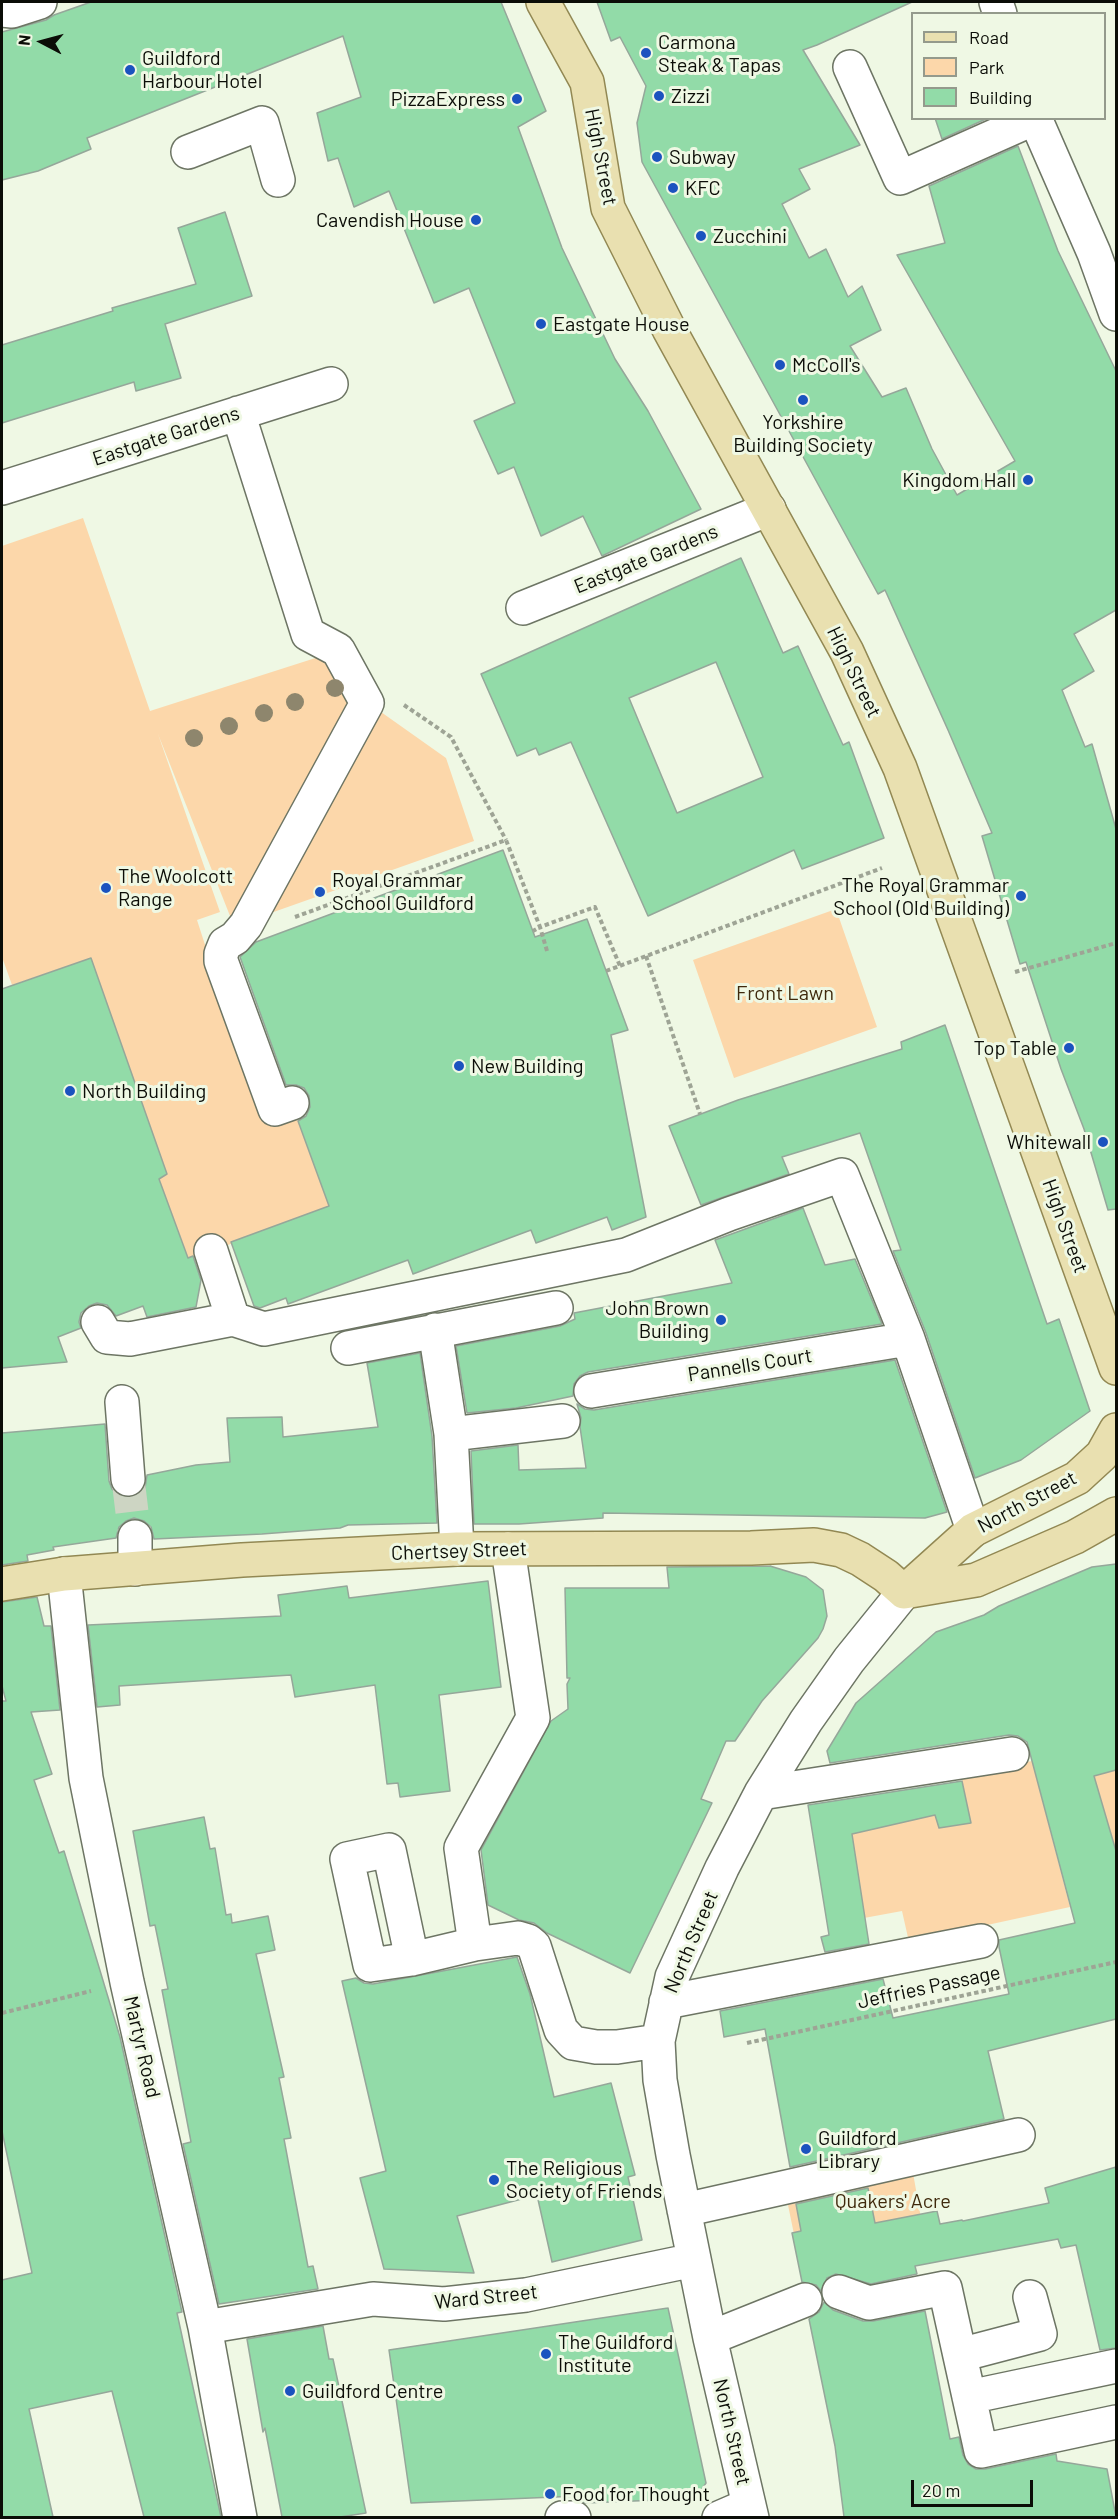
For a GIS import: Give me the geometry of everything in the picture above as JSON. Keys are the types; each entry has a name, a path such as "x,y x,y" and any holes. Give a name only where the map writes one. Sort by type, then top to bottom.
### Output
{"main road":[{"name":"High Street","path":"543,2 587,82 608,208 669,329 847,652 900,768 1116,1368"},
{"name":"North Street","path":"904,1592 974,1530 1077,1478 1102,1455 1116,1430"},
{"path":"904,1592 976,1580 1075,1537 1116,1514"},
{"name":"Chertsey Street","path":"2,1584 64,1574 135,1553 751,1548 814,1545 841,1550 860,1559 886,1576 904,1592"}],"street":[{"path":"850,67 900,178 1030,120"},
{"path":"1036,120 1105,249 1116,314"},
{"path":"188,152 262,123 278,180"},
{"name":"Eastgate Gardens","path":"2,488 331,384"},
{"path":"238,413 308,634 338,650 367,703 246,925 235,938 225,944 221,954 221,961 275,1109 292,1103"},
{"name":"Eastgate Gardens","path":"523,608 769,509"},
{"path":"98,1322 107,1337 130,1339 233,1319 264,1329 626,1255 770,1199 842,1175 909,1339 974,1530"},
{"path":"210,1251 233,1319"},
{"path":"348,1348 556,1308"},
{"path":"435,1330 451,1434 458,1549"},
{"name":"Pannells Court","path":"591,1391 909,1339"},
{"path":"122,1402 128,1479"},
{"path":"451,1434 564,1421"},
{"path":"475,1944 461,1848 533,1718 508,1549"},
{"name":"Martyr Road","path":"64,1574 86,1778 127,1982 205,2327 240,2517"},
{"name":"North Street","path":"751,2511 710,2338 684,2210 660,2080 658,2041 672,1977 722,1868 761,1793 806,1721 849,1660 904,1592"},
{"path":"761,1793 1012,1754"},
{"path":"412,1959 475,1944 518,1938 528,1941 534,1946 561,2030 573,2043 596,2047 617,2047 658,2041"},
{"path":"666,2002 981,1941"},
{"path":"684,2210 1018,2135"},
{"name":"Ward Street","path":"205,2327 373,2299 444,2304 526,2295 694,2260"},
{"path":"839,2292 869,2303 945,2288 981,2451 1116,2422"},
{"path":"960,2355 1040,2334 1030,2297"},
{"path":"710,2338 806,2300"},
{"path":"969,2397 1116,2366"},
{"path":"719,2517 751,2511"},
{"path":"562,2517 574,2517"}],"path":[{"path":"397,700 451,737 506,840 547,951"},
{"path":"290,918 506,840"},
{"path":"606,972 882,868"},
{"path":"533,931 595,907 620,966"},
{"path":"1015,972 1116,943"},
{"path":"646,956 700,1114"},
{"name":"Jeffries Passage","path":"747,2043 1116,1962"},
{"path":"2,2013 127,1982"}],"green space":[{"path":"83,518 150,711 328,654 349,703 232,921 158,734 220,912 197,920 259,1112 296,1116 329,1206 189,1260 159,1179 167,1174 91,958 12,985 2,957 2,546"},
{"path":"381,712 446,758 474,841 268,914"},
{"name":"Front Lawn","path":"836,909 877,1027 734,1078 693,960"},
{"path":"1032,1761 1070,1907 909,1942 902,1911 864,1918 852,1834 935,1815 939,1828 971,1823 961,1775"},
{"path":"1116,1770 1116,1851 1094,1776"},
{"name":"Quakers' Acre","path":"913,2173 921,2218 796,2244 788,2205"}],"building":[{"path":"91,2 501,2 546,111 518,127 562,248 615,359 648,411 701,509 602,556 583,516 541,536 514,467 498,474 474,421 515,403 469,288 434,303 389,191 354,207 338,158 328,161 317,113 361,97 343,36 87,138 91,149 38,171 2,180 2,32 46,20"},
{"path":"597,2 912,2 803,50 860,145 799,169 810,189 782,204 809,258 826,249 848,297 862,286 881,330 850,346 882,397 906,388 932,449 957,495 1015,461 897,255 945,243 929,186 1018,146 1058,251 1116,371 1116,610 1074,634 1094,671 1062,690 1085,747 1092,744 1116,829 1116,1209 1108,1210 1084,1129 1061,1069 1026,962 1020,964 982,836 992,833 948,730 885,590 878,594 642,162 637,123 646,86 620,37 611,41"},
{"path":"936,120 984,120 942,139"},
{"path":"225,212 252,296 165,324 181,378 136,391 134,382 2,423 2,345 113,311 112,308 196,284 178,228"},
{"path":"741,558 783,653 798,646 843,745 849,742 884,838 802,869 794,850 648,916 571,742 539,755 536,748 517,756 481,674","holes":["716,662 763,777 677,813 629,698"]},
{"name":"New Building","path":"503,850 535,937 587,919 628,1030 611,1035 646,1217 612,1230 607,1217 536,1243 531,1230 413,1274 408,1260 288,1304 286,1298 260,1308 254,1306 231,1242 329,1206 298,1121 306,1116 310,1107 309,1096 304,1088 286,1085 240,957 256,942"},
{"name":"North Building","path":"91,958 167,1174 159,1179 188,1258 193,1256 201,1280 196,1307 147,1317 143,1306 116,1316 107,1305 97,1303 81,1313 79,1322 81,1328 58,1337 67,1362 2,1368 2,989"},
{"path":"945,1025 1047,1324 1059,1319 1090,1411 1021,1460 975,1478 926,1333 893,1251 901,1250 860,1133 782,1157 789,1174 701,1205 669,1126 738,1100 902,1049 901,1042"},
{"path":"803,1208 825,1265 855,1259 882,1324 588,1372 580,1376 574,1384 573,1396 516,1408 467,1413 456,1346 560,1326 575,1319 574,1313 732,1283 715,1240"},
{"path":"420,1353 432,1436 437,1523 348,1525 340,1528 262,1534 154,1539 151,1527 144,1521 134,1518 119,1527 116,1538 53,1547 54,1550 27,1555 28,1561 2,1565 2,1433 105,1424 109,1481 112,1489 119,1496 130,1498 145,1488 147,1475 196,1465 230,1462 227,1418 282,1417 283,1437 378,1427 367,1363"},
{"path":"895,1360 947,1512 925,1518 603,1513 603,1518 519,1524 474,1524 471,1451 518,1445 519,1470 586,1468 580,1427 581,1418 577,1404 585,1409 594,1410"},
{"path":"1116,1564 1116,1770 1094,1776 1116,1851 1116,2019 988,2051 1004,2119 790,2167 765,2029 724,2037 720,2011 883,1979 893,2018 1009,1994 999,1940 1075,1923 1027,1742 1018,1736 1009,1735 830,1763 827,1751 856,1703 936,1632 984,1615 999,1606 1092,1567"},
{"path":"770,1566 806,1577 823,1590 827,1616 823,1629 818,1638 762,1701 735,1741 726,1741 701,1799 712,1803 630,1973 547,1933 534,1923 519,1920 488,1905 481,1850 551,1721 568,1709 567,1684 570,1678 567,1678 565,1588 669,1588 667,1567"},
{"path":"488,1581 501,1687 439,1695 450,1791 400,1797 398,1783 387,1784 375,1685 295,1697 291,1675 119,1686 120,1705 97,1707 88,1625 281,1616 278,1595 347,1586 349,1598"},
{"path":"37,1597 44,1626 51,1626 60,1710 31,1712 52,1774 34,1780 59,1853 64,1851 120,2037 182,2312 177,2313 221,2517 144,2517 112,2391 29,2409 53,2517 2,2517 2,2280 32,2273 2,2131 2,1701 6,1701 2,1686 2,1602"},
{"path":"962,1781 971,1823 939,1828 935,1815 852,1834 869,1944 825,1952 821,1937 829,1935 808,1805"},
{"path":"204,1817 210,1849 215,1848 226,1915 231,1914 232,1923 268,1916 275,1950 256,1954 284,2077 279,2078 291,2138 284,2139 308,2267 313,2266 318,2289 219,2304 183,2144 191,2142 162,1990 168,1989 155,1925 150,1926 133,1831"},
{"path":"517,1957 530,1994 554,2097 611,2083 635,2175 628,2177 642,2240 552,2262 537,2195 457,2216 474,2273 384,2269 360,2178 386,2171 342,1981 356,1978 364,1983 373,1984"},
{"path":"1116,2167 1116,2348 1100,2350 1076,2245 1061,2248 1058,2239 915,2266 917,2274 871,2284 836,2274 827,2278 821,2291 816,2285 802,2282 792,2233 801,2231 796,2204 868,2188 875,2223 937,2211 940,2224 1049,2203 1045,2188"},
{"path":"824,2302 833,2310 863,2321 925,2311 950,2439 959,2437 963,2455 968,2464 976,2469 985,2469 1056,2454 1057,2461 1107,2469 1116,2517 844,2517 835,2446 809,2319 819,2312"},
{"path":"668,2308 706,2483 698,2495 683,2499 585,2503 579,2501 579,2496 411,2503 389,2350"},
{"path":"323,2326 329,2359 333,2359 366,2513 340,2517 282,2517 265,2428 263,2432 247,2339"}],"tunnel":[{"path":"128,1479 135,1537"}],"place":[{"name":"Carmona Steak & Tapas","path":"646,53"},
{"name":"Guildford Harbour Hotel","path":"130,70"},
{"name":"Zizzi","path":"659,96"},
{"name":"PizzaExpress","path":"517,99"},
{"name":"Subway","path":"657,157"},
{"name":"KFC","path":"673,188"},
{"name":"Cavendish House","path":"476,220"},
{"name":"Zucchini","path":"701,236"},
{"name":"Eastgate House","path":"541,324"},
{"name":"McColl's","path":"780,365"},
{"name":"Yorkshire Building Society","path":"803,400"},
{"name":"Kingdom Hall","path":"1028,480"},
{"name":"The Woolcott Range","path":"106,888"},
{"name":"Royal Grammar School Guildford","path":"320,892"},
{"name":"The Royal Grammar School (Old Building)","path":"1021,896"},
{"name":"Top Table","path":"1069,1048"},
{"name":"New Building","path":"459,1066"},
{"name":"North Building","path":"70,1091"},
{"name":"Whitewall","path":"1103,1142"},
{"name":"John Brown Building","path":"721,1320"},
{"name":"Guildford Library","path":"806,2149"},
{"name":"The Religious Society of Friends","path":"494,2180"},
{"name":"The Guildford Institute","path":"546,2354"},
{"name":"Guildford Centre","path":"290,2391"},
{"name":"Food for Thought","path":"550,2494"}]}
